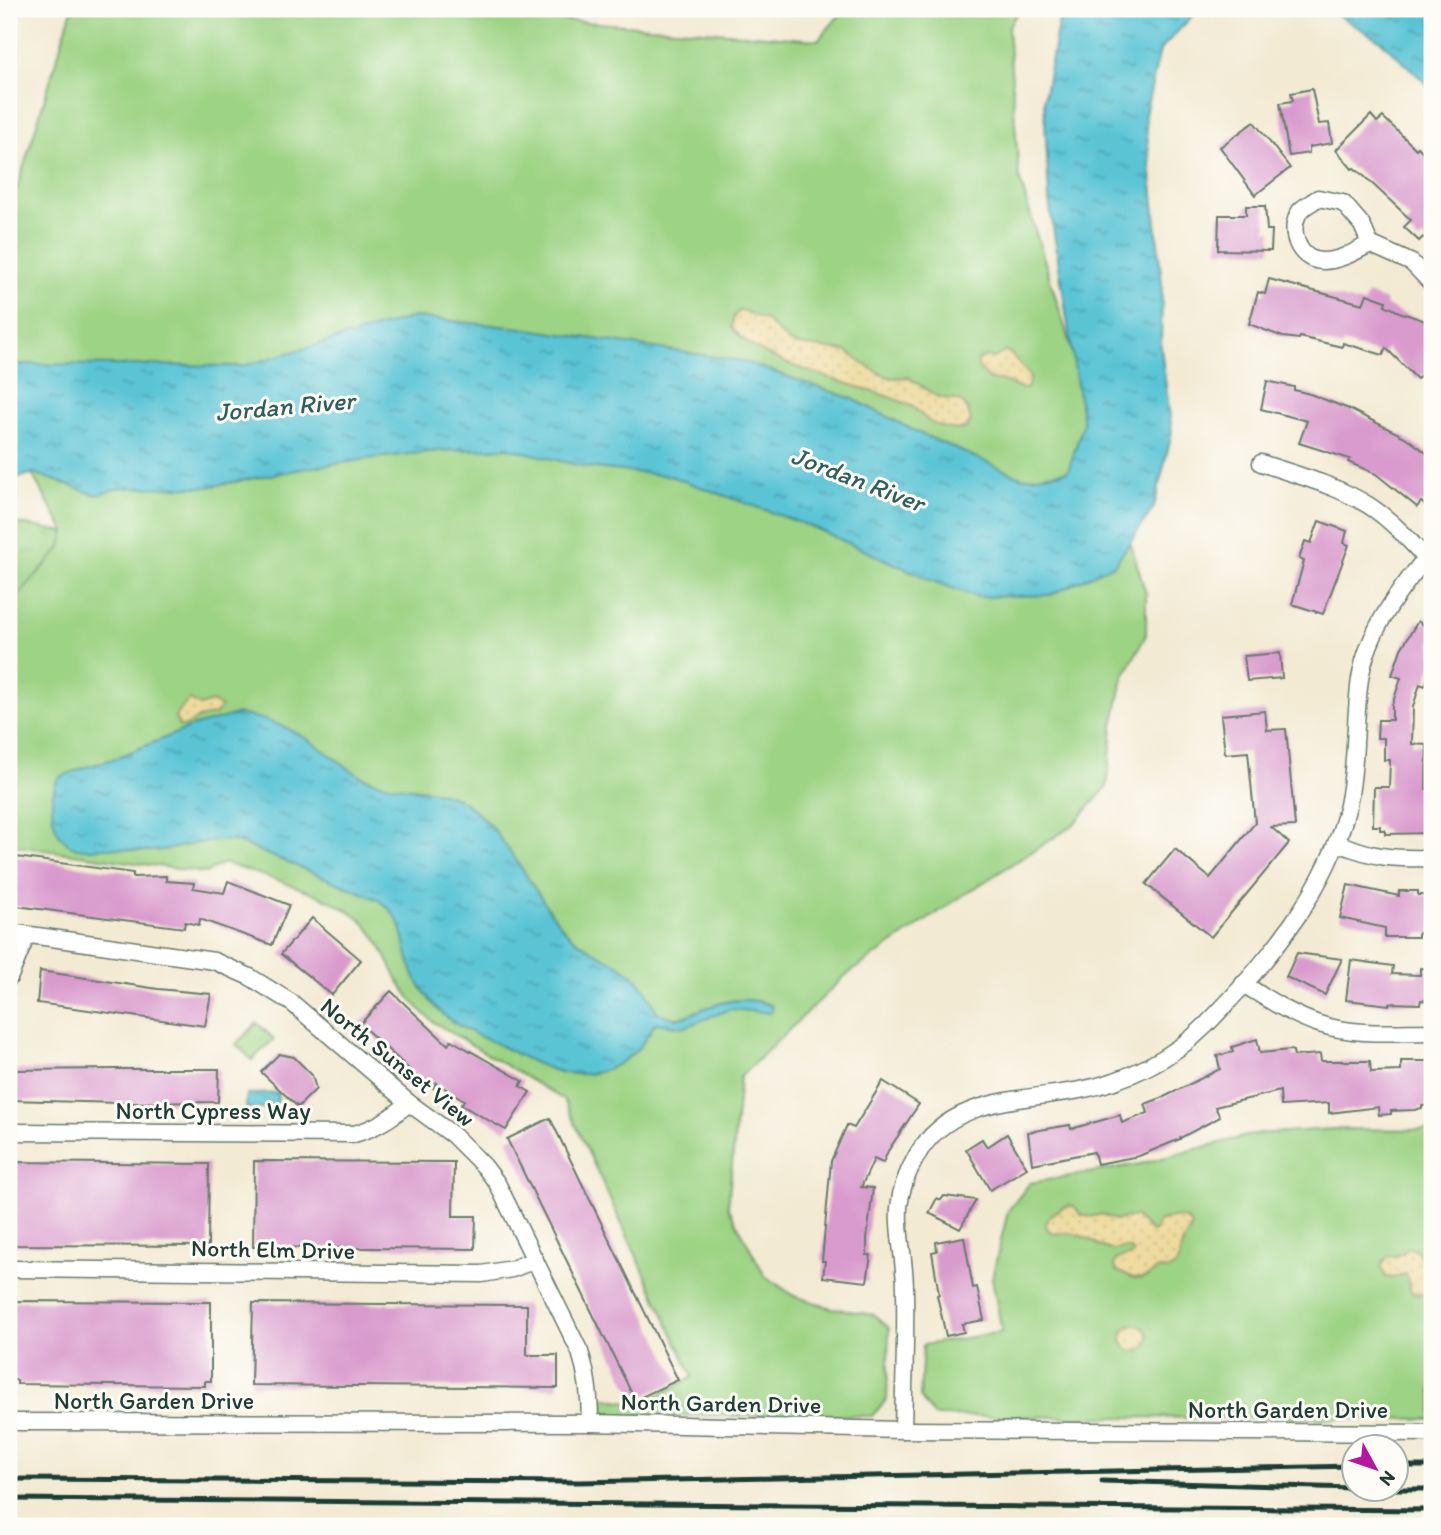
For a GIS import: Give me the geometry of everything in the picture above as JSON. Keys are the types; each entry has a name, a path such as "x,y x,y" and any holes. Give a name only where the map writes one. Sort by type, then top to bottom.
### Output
{"street":[{"path":"1370,244 1340,258 1322,261 1308,257 1297,244 1293,229 1301,210 1318,198 1343,203 1362,225 1370,244 1412,263 1432,284"},
{"path":"904,1430 905,1292 897,1218 899,1195 918,1153 935,1134 970,1110 1011,1099 1080,1090 1120,1079 1143,1069 1185,1042 1204,1026 1243,984 1289,928 1310,898 1336,843 1350,794 1360,677 1368,649 1392,601 1430,557 1366,504 1329,487 1261,463"},
{"path":"1336,843 1368,855 1389,859 1432,858"},
{"name":"North Sunset View","path":"9,932 214,961 250,977 292,1003 409,1103 453,1135 484,1166 496,1184 580,1352 589,1385 590,1423"},
{"path":"9,978 27,935"},
{"path":"1243,984 1300,1017 1338,1029 1382,1033 1432,1032"},
{"name":"North Cypress Way","path":"9,1132 354,1134 381,1125 409,1103"},
{"name":"North Elm Drive","path":"9,1269 482,1274 512,1269 536,1260"},
{"name":"North Garden Drive","path":"9,1422 590,1423 904,1430 1432,1433"}],"green space":[{"path":"72,9 419,9 818,40 845,9 1020,9 1008,27 1019,177 1146,594 1146,635 1123,678 1113,726 1107,787 1072,826 962,896 845,976 740,1077 728,1207 765,1276 794,1296 832,1308 874,1315 889,1328 887,1399 872,1416 604,1415 603,1398 641,1404 693,1377 564,1100 435,1023 408,996 370,930 351,912 335,903 224,863 206,873 9,845 9,609 27,584 60,549 65,532 9,434 9,215"},
{"path":"9,522 65,532 60,549 9,609"},
{"path":"257,1023 274,1039 252,1060 236,1044"},
{"path":"1333,1129 1432,1130 1432,1419 934,1416 920,1397 923,1345 1002,1332 992,1278 1008,1211 1030,1183 1140,1164 1254,1134"}],"sand":[{"path":"740,310 766,320 789,342 846,351 883,375 892,378 908,377 936,396 958,401 965,406 971,421 962,429 938,426 909,405 813,373 763,352 744,340 732,327 734,316"},
{"path":"1006,351 1029,375 1030,381 1026,389 990,380 978,367 978,360 986,356 994,358"},
{"path":"190,700 200,706 212,702 221,707 216,714 199,718 186,726 179,726 175,717"},
{"path":"1068,1205 1075,1207 1081,1215 1090,1217 1102,1214 1115,1220 1135,1216 1151,1232 1155,1231 1158,1222 1172,1218 1184,1219 1192,1226 1174,1267 1158,1269 1147,1277 1138,1279 1116,1271 1114,1264 1117,1259 1132,1255 1134,1252 1131,1249 1108,1249 1080,1236 1054,1234 1046,1227 1050,1216"},
{"path":"1409,1248 1417,1250 1425,1264 1432,1262 1431,1292 1419,1295 1411,1292 1406,1274 1386,1277 1381,1268 1387,1257 1397,1256"},
{"path":"1135,1325 1144,1329 1148,1338 1144,1347 1135,1351 1126,1347 1122,1338 1126,1329"}],"water":[{"name":"Jordan River","path":"1061,9 1199,9 1160,50 1145,114 1162,283 1161,349 1172,432 1154,507 1115,564 1051,595 978,597 940,584 812,527 670,476 585,467 508,448 438,451 375,458 208,487 119,488 96,495 34,473 9,481 9,364 243,366 414,317 521,328 742,361 853,399 917,432 1023,478 1068,471 1083,424 1049,200 1044,98"},
{"path":"1327,9 1432,9 1432,89 1381,41"},
{"path":"237,714 288,729 370,780 441,793 468,805 499,837 564,929 581,944 630,972 644,988 657,1012 681,1018 717,1004 745,1000 772,1006 771,1013 730,1009 685,1027 655,1023 639,1047 619,1064 594,1073 565,1073 532,1061 473,1033 440,1011 415,977 402,932 394,915 377,899 237,842 216,841 143,851 81,849 61,836 56,828 52,808 58,778 191,727"},
{"path":"278,1093 277,1108 246,1108 247,1094"}],"building":[{"path":"1312,89 1319,124 1329,123 1332,143 1309,147 1309,153 1289,156 1280,103 1293,101 1291,93"},
{"path":"1371,115 1377,122 1383,117 1432,161 1432,245 1423,237 1419,241 1404,227 1411,220 1364,176 1352,169 1336,150"},
{"path":"1254,122 1290,168 1255,195 1220,147"},
{"path":"1246,206 1265,206 1267,230 1272,230 1271,251 1218,250 1219,215 1246,215"},
{"path":"1269,279 1363,304 1367,294 1386,301 1385,305 1399,312 1423,320 1432,330 1432,384 1422,374 1417,379 1386,348 1383,355 1343,343 1342,347 1300,337 1283,337 1249,324 1258,292 1265,294"},
{"path":"1267,381 1294,387 1294,390 1349,409 1405,437 1432,457 1432,498 1426,506 1421,502 1417,507 1376,474 1348,462 1350,459 1299,443 1307,421 1261,409"},
{"path":"1319,521 1347,531 1344,543 1349,545 1323,614 1292,604 1304,561 1299,559 1305,541 1311,543"},
{"path":"1432,612 1432,664 1425,686 1420,684 1413,707 1412,744 1427,745 1426,789 1432,789 1432,833 1385,834 1385,830 1380,830 1380,826 1373,826 1374,787 1389,787 1390,760 1384,760 1384,738 1377,738 1378,720 1392,720 1392,705 1401,678 1392,675 1401,649 1418,621 1423,625"},
{"path":"1280,653 1282,678 1247,681 1244,656"},
{"path":"1265,711 1267,730 1286,729 1295,826 1271,827 1289,843 1211,937 1146,884 1175,849 1210,878 1255,823 1248,752 1225,754 1221,715"},
{"path":"9,856 133,873 133,877 166,876 166,881 194,883 193,888 224,893 228,881 289,905 272,945 200,919 199,925 185,922 184,928 9,905"},
{"path":"1348,885 1399,896 1399,891 1418,891 1418,895 1432,895 1432,934 1418,933 1418,937 1385,937 1385,928 1340,918"},
{"path":"312,918 361,960 332,995 281,954"},
{"path":"1297,953 1342,959 1325,995 1286,977"},
{"path":"1351,960 1393,966 1392,974 1420,975 1420,968 1432,969 1432,1001 1389,1005 1346,1000"},
{"path":"40,971 158,989 211,994 205,1026 37,1003"},
{"path":"391,991 448,1045 451,1040 523,1081 520,1086 530,1092 506,1130 461,1105 464,1100 436,1083 433,1088 422,1081 360,1024"},
{"path":"1257,1039 1260,1053 1290,1050 1294,1056 1320,1054 1321,1061 1370,1061 1371,1072 1401,1071 1401,1061 1432,1061 1432,1105 1379,1115 1378,1107 1329,1113 1329,1103 1281,1106 1280,1091 1215,1107 1220,1117 1180,1139 1139,1156 1097,1164 1094,1152 1032,1164 1028,1132 1070,1125 1071,1129 1120,1115 1122,1123 1148,1113 1145,1104 1220,1069 1217,1056 1233,1052 1232,1047"},
{"path":"279,1054 294,1057 312,1075 316,1089 298,1107 261,1072"},
{"path":"219,1069 218,1102 9,1100 9,1070"},
{"path":"883,1081 919,1104 883,1163 874,1159 861,1187 873,1188 867,1238 867,1255 871,1255 867,1282 823,1277 831,1161 847,1125 854,1128"},
{"path":"550,1118 678,1380 635,1400 507,1139"},
{"path":"1007,1134 1027,1168 990,1190 966,1149 982,1139 987,1147"},
{"path":"254,1161 454,1162 453,1216 476,1216 475,1249 253,1247"},
{"path":"9,1162 209,1164 208,1246 9,1245"},
{"path":"944,1196 976,1200 960,1229 929,1213 937,1198 941,1200"},
{"path":"964,1237 973,1288 977,1287 984,1320 962,1324 964,1332 946,1336 937,1295 939,1294 932,1252 937,1251 936,1242"},
{"path":"12,1301 211,1302 211,1381 205,1381 205,1386 17,1384 17,1380 10,1380"},
{"path":"253,1303 527,1305 527,1355 558,1355 558,1388 251,1385"}],"railway":[{"path":"9,1479 579,1482 1340,1466"},
{"path":"1410,1466 1432,1466"},
{"path":"1102,1481 1340,1488"},
{"path":"1410,1489 1432,1489"},
{"path":"9,1499 1432,1510"}]}
